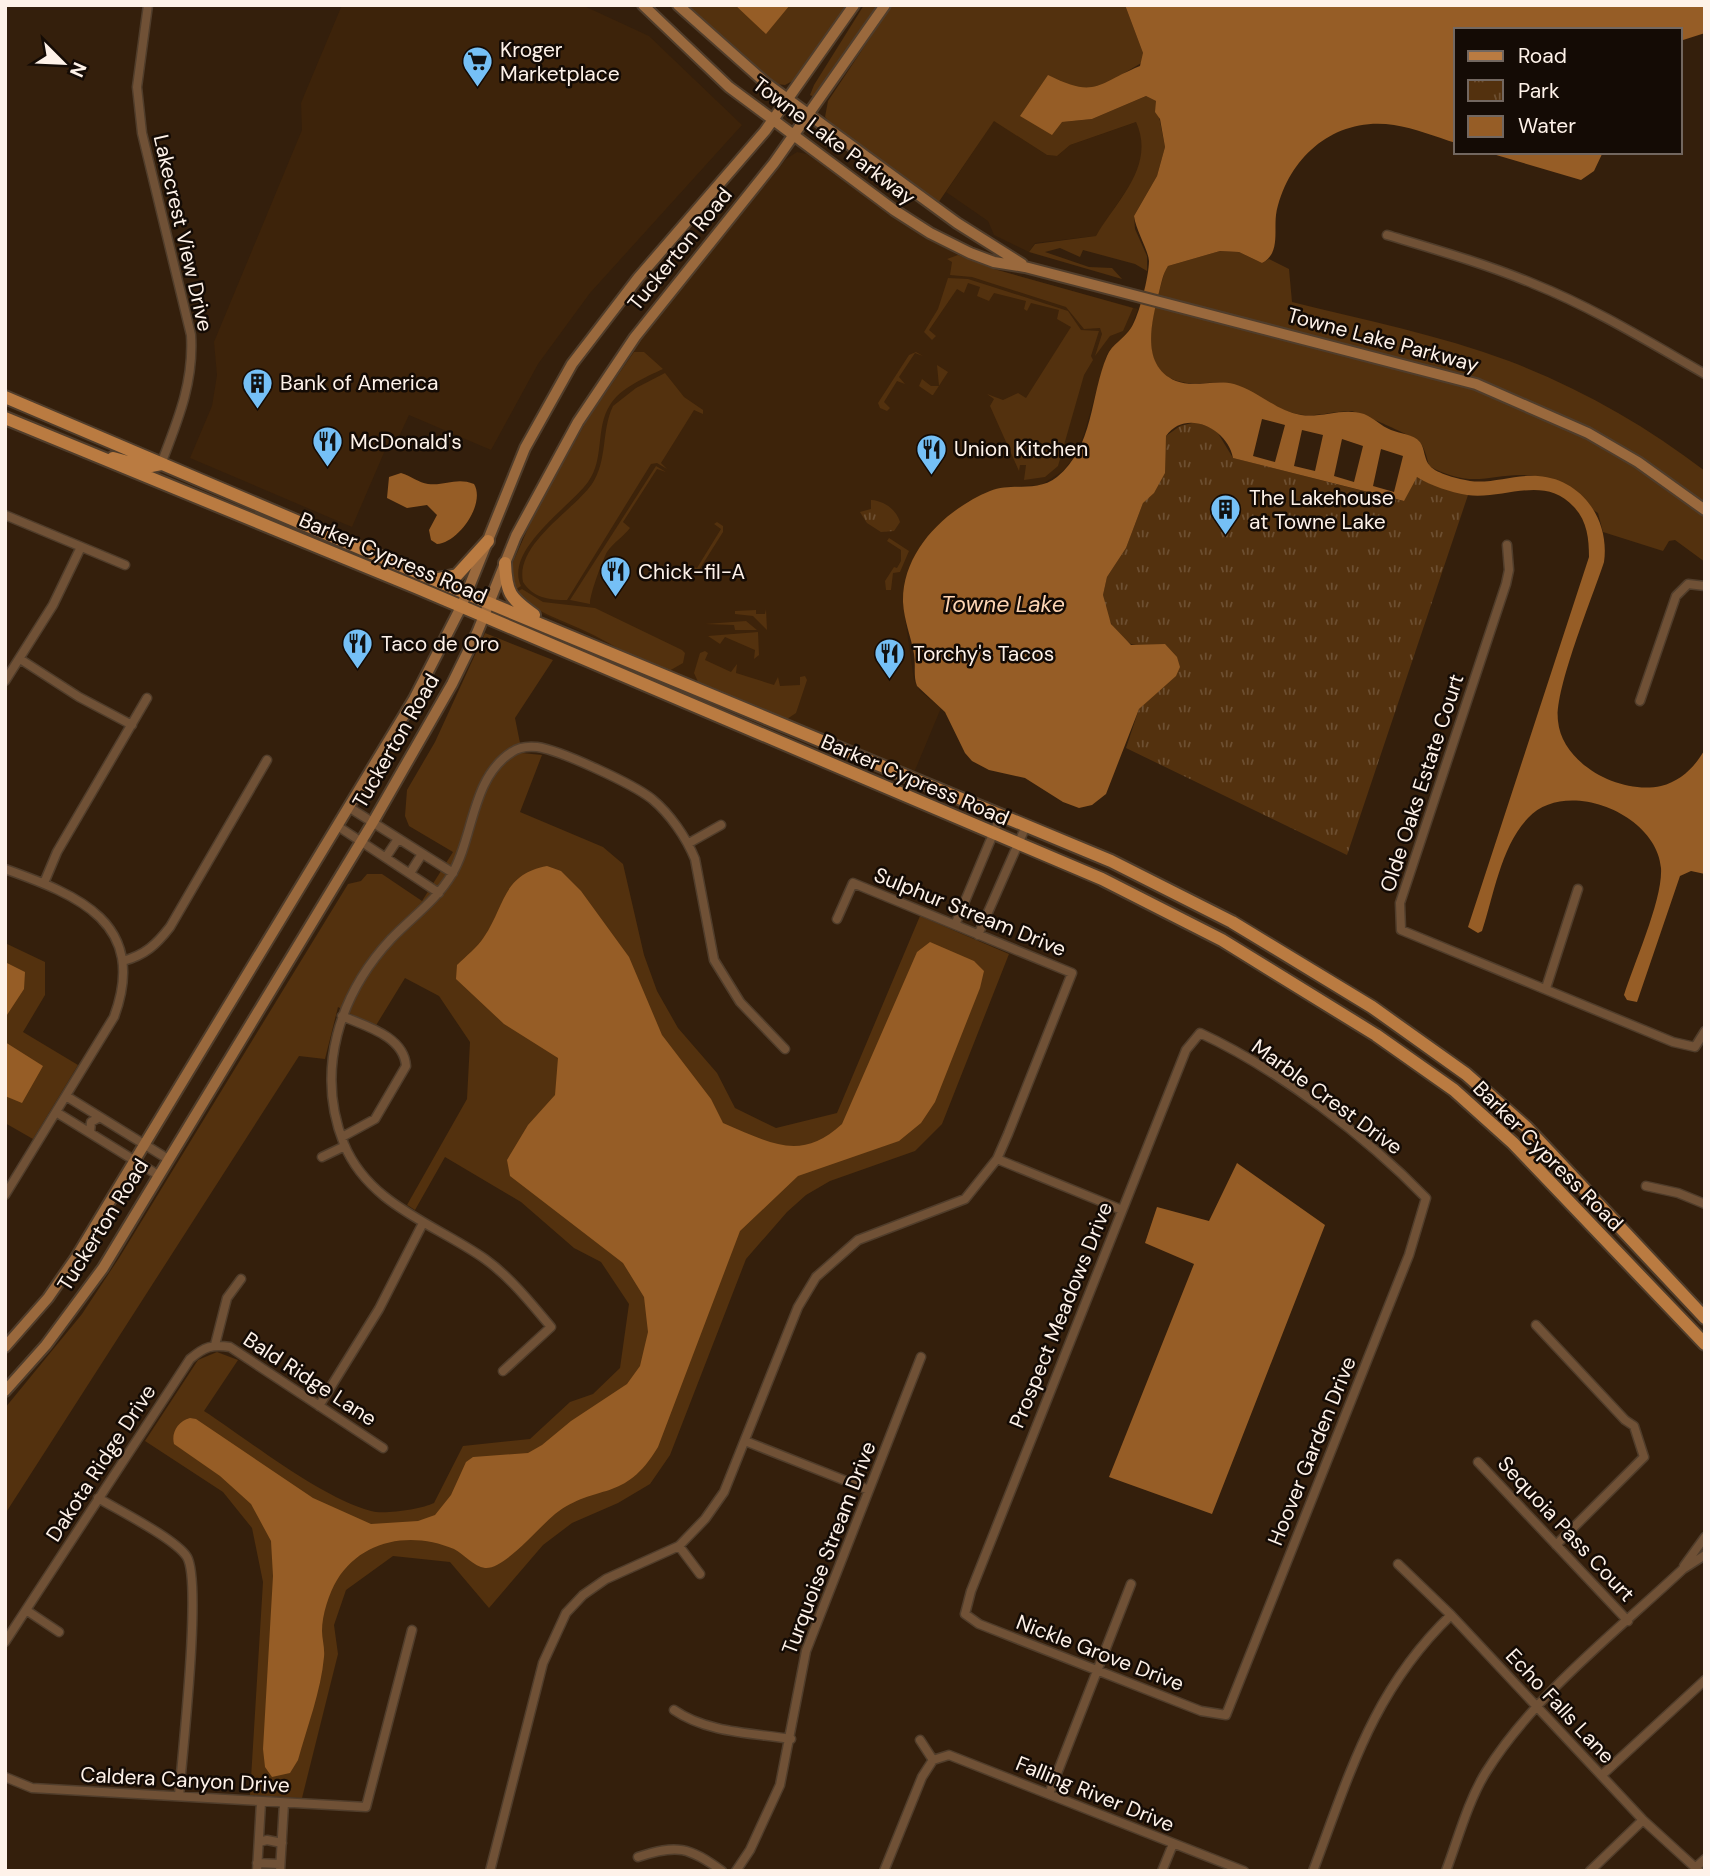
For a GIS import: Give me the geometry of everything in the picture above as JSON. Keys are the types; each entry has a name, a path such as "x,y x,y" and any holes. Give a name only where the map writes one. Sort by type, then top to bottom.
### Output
{"main road":[{"name":"Towne Lake Parkway","path":"643,5 730,87 773,121 894,210 946,242 994,262 1026,267 1487,388 1588,433 1638,462 1705,510"},
{"name":"Towne Lake Parkway","path":"678,5 789,100 957,223 1026,267"},
{"name":"Tuckerton Road","path":"5,1347 48,1298 135,1161 414,699 461,607 525,448 572,364 630,288 711,197 773,121 854,5"},
{"name":"Tuckerton Road","path":"5,1391 46,1345 103,1268 373,822 438,711 548,474 608,376 662,302 810,115 885,5"},
{"path":"946,242 957,223"},
{"name":"Barker Cypress Road","path":"5,397 489,603 1111,861 1232,922 1388,1019 1466,1074 1527,1128 1705,1318"},
{"path":"39,432 47,415"},
{"name":"Barker Cypress Road","path":"5,418 707,710 1102,879 1222,940 1376,1035 1464,1099 1513,1143 1705,1344"},
{"path":"95,456 128,460 146,467 161,464"},
{"path":"434,579 457,575 488,541"},
{"path":"505,563 506,581 513,600 557,631"},
{"path":"707,710 744,718 789,737 794,730"},
{"path":"1376,1035 1388,1019"},
{"path":"1593,1227 1607,1213"}],"street":[{"name":"Lakecrest View Drive","path":"148,5 137,87 142,133 191,335 193,365 184,405 161,464"},
{"path":"1387,235 1491,267 1536,285 1619,325 1704,371"},
{"path":"5,515 125,565"},
{"name":"Olde Oaks Estate Court","path":"1507,545 1509,570 1506,584 1400,903 1401,930 1674,1042 1695,1047 1705,1031"},
{"path":"5,681 53,605 81,547"},
{"path":"1640,701 1676,596 1688,584 1705,586"},
{"path":"20,659 79,697 132,725"},
{"path":"44,883 57,852 147,698"},
{"path":"503,1371 551,1327 509,1279 487,1260 394,1205 377,1189 343,1142 333,1107 331,1070 335,1035 342,1016 378,954 439,893 453,873 481,793 498,765 510,753 524,747 539,747 629,785 652,800 689,843 701,885 714,960 740,1002 785,1049"},
{"path":"123,961 139,957 155,946 170,927 267,760"},
{"path":"350,808 453,873"},
{"path":"955,925 1001,815"},
{"path":"689,843 721,825"},
{"path":"978,935 1026,826"},
{"path":"339,827 439,893"},
{"path":"386,857 398,838"},
{"path":"410,873 422,854"},
{"path":"5,869 84,901 114,935 123,961 121,999 114,1017 5,1195"},
{"name":"Sulphur Stream Drive","path":"836,919 853,883 1072,973 997,1159"},
{"path":"1546,988 1578,888"},
{"path":"322,1157 367,1126 382,1111 405,1072 406,1059 400,1048 387,1037 342,1016"},
{"name":"Marble Crest Drive","path":"1200,1033 1221,1043 1334,1118 1388,1160 1426,1198"},
{"name":"Prospect Meadows Drive","path":"965,1614 971,1591 1186,1050 1200,1033"},
{"path":"66,1096 168,1159"},
{"path":"56,1112 158,1175"},
{"path":"90,1133 91,1122 100,1117"},
{"path":"108,1144 118,1128"},
{"path":"490,1871 543,1663 555,1632 566,1613 583,1595 606,1579 679,1546 705,1519 724,1492 798,1307 816,1277 858,1240 965,1199 997,1159 1122,1210"},
{"path":"1646,1186 1678,1193 1705,1204"},
{"name":"Hoover Garden Drive","path":"1226,1715 1404,1268 1426,1198"},
{"path":"319,1406 379,1309 424,1223"},
{"path":"215,1345 227,1298 241,1279"},
{"path":"1536,1325 1625,1420 1634,1426 1644,1457 1556,1545"},
{"name":"Bald Ridge Lane","path":"215,1345 230,1347 383,1448"},
{"name":"Dakota Ridge Drive","path":"5,1642 190,1359 203,1348 215,1345"},
{"name":"Turquoise Stream Drive","path":"736,1871 766,1819 780,1785 806,1651 921,1357"},
{"path":"745,1441 869,1490"},
{"name":"Sequoia Pass Court","path":"1478,1462 1628,1621"},
{"path":"98,1498 163,1536 187,1556 192,1574 190,1661 179,1797"},
{"path":"1683,1569 1705,1537"},
{"path":"679,1546 700,1574"},
{"path":"1446,1871 1484,1774 1508,1738 1536,1707 1683,1569 1705,1555"},
{"name":"Echo Falls Lane","path":"1398,1563 1451,1615 1643,1820 1698,1869"},
{"path":"1049,1794 1131,1584"},
{"path":"26,1610 59,1632"},
{"name":"Nickle Grove Drive","path":"965,1614 979,1624 1201,1711 1226,1715"},
{"path":"1312,1871 1367,1728 1408,1662 1451,1615"},
{"name":"Caldera Canyon Drive","path":"5,1777 32,1788 366,1807 412,1630"},
{"path":"1602,1776 1705,1680"},
{"path":"674,1710 690,1721 714,1727 791,1739"},
{"path":"884,1871 922,1777 933,1760 920,1740"},
{"name":"Falling River Drive","path":"933,1760 949,1755 1244,1871"},
{"path":"261,1802 257,1867 280,1868 284,1803"},
{"path":"1590,1871 1643,1820"},
{"path":"259,1842 282,1843"},
{"path":"1162,1871 1173,1844"},
{"path":"638,1857 665,1848 684,1849 722,1871"},
{"path":"1698,1869 1705,1859"}],"shaded area":[{"path":"342,5 582,5 649,36 742,125 590,293 538,364 491,450 409,415 396,443 389,441 352,527 190,458 212,406 217,375 214,342 302,130 301,103"},
{"path":"994,120 1047,155 1057,156 1070,145 1136,122 1143,138 1144,151 1138,173 1096,236 1035,243 1029,252 994,235 988,221 946,192"},
{"path":"797,152 807,154 906,225 958,255 990,268 1138,309 1131,328 1107,354 1084,434 1076,454 1063,471 1041,485 1004,487 969,501 933,530 913,560 903,604 914,680 920,691 941,708 913,775 670,672 529,608 519,601 509,575 529,525 624,360 786,159"}],"green space":[{"path":"686,5 735,5 766,33 790,5 847,5 798,78 785,85 776,84"},
{"path":"864,5 877,5 814,97 810,95 814,85"},
{"path":"892,5 1125,5 1143,53 1143,62 1099,88 1073,88 1062,122 1092,119 1146,96 1156,101 1165,147 1157,176 1134,216 1135,229 1147,256 1147,271 1135,264 1083,250 1080,257 1060,248 1045,252 1089,267 1112,268 1122,279 1029,252 1035,244 1096,236 1138,168 1141,138 1136,122 1070,145 1057,156 1047,155 994,121 938,203 830,123 825,117 828,101"},
{"path":"1220,251 1239,252 1262,263 1269,259 1289,269 1292,302 1429,336 1509,361 1561,383 1659,438 1705,471 1705,562 1675,540 1669,541 1663,551 1603,532 1598,513 1559,486 1542,478 1521,475 1472,479 1445,474 1429,466 1419,441 1356,412 1300,415 1277,407 1238,386 1224,383 1188,383 1166,375 1156,364 1151,334 1165,270 1168,266"},
{"path":"958,255 994,269 1133,308 1123,331 1110,336 1095,356 1102,334 1100,328 1084,329 1066,307 972,277 950,275 952,262 947,259"},
{"path":"948,278 968,279 1068,311 1081,330 1099,331 1091,356 1093,360 1084,375 1058,466 1045,477 1024,480 1026,465 1020,465 1019,471 990,406 994,399 987,394 1003,400 1018,393 1026,398 1071,327 1057,319 1059,310 1031,303 1027,311 1024,309 1026,301 994,293 989,301 977,296 980,287 968,283 964,293 957,289 929,330 936,336 932,340 924,332 938,309"},
{"path":"634,352 644,352 663,369 641,379 614,399 605,414 593,473 588,482 530,544 518,572 521,586 513,591 512,564 534,515 587,420"},
{"path":"916,352 923,356 915,353 899,377 905,384 897,381 884,402 890,408 887,411 880,408 878,403 909,355"},
{"path":"937,365 948,372 939,386"},
{"path":"665,373 684,397 703,410 703,414 694,410 661,463 667,469 657,463 651,464 567,600 548,599 537,595 523,582 523,568 528,554 536,541 592,484 603,455 613,406 636,388"},
{"path":"922,379 931,386 939,386 932,395 919,386"},
{"path":"1196,422 1216,430 1233,458 1403,501 1417,476 1428,483 1468,495 1347,855 1126,748 1139,709 1150,698 1141,646 1131,644 1116,633 1106,613 1103,595 1107,577 1126,548 1143,503 1161,480 1166,436 1180,426"},
{"path":"656,466 666,472 657,469 623,522 630,528 607,552 590,604 570,600"},
{"path":"871,500 885,504 896,513 900,522 894,531 881,532 867,523 860,512 871,509"},
{"path":"717,522 723,526 723,532 699,570 693,571 688,565 697,568 721,529 714,524"},
{"path":"889,538 909,551 900,572 893,573 891,590 886,590 885,581 901,561 901,550 887,541"},
{"path":"522,589 543,602 595,608 682,650 685,653 683,663 669,671 647,663 530,605 514,593"},
{"path":"766,609 767,630 753,616 735,614 735,611 756,610 756,614 765,614"},
{"path":"746,621 757,630 735,630 734,625 705,624"},
{"path":"758,632 759,655 754,659 755,650 725,637 720,644 708,636"},
{"path":"485,633 553,660 515,718 522,753 542,755 520,812 603,847 623,864 644,955 657,991 678,1028 717,1073 735,1108 776,1128 837,1113 920,916 1009,954 942,1124 915,1151 830,1181 806,1195 787,1212 746,1259 670,1455 650,1484 618,1503 572,1523 543,1545 489,1608 450,1562 393,1556 346,1590 334,1625 338,1654 302,1798 250,1795 263,1582 252,1528 223,1492 145,1441 198,1360 217,1352 238,1360 204,1411 329,1494 371,1511 384,1512 434,1503 463,1446 530,1439 570,1402 593,1394 620,1368 629,1304 601,1262 574,1248 521,1202 445,1157 415,1210 407,1205 467,1099 470,1042 439,996 405,978 375,1027 338,1007 325,1059 299,1056 5,1514 5,1408 82,1314 119,1258 348,884 361,881 367,874 382,874 422,901 453,852 409,826 405,816 407,790 435,742"},
{"path":"700,653 708,653 705,660 731,672 737,664 736,673 774,685 778,677 780,686 800,685 800,677 805,676 807,680 796,713 787,719 780,718 699,684 694,673"},
{"path":"5,943 45,962 45,995 23,1032 78,1065 33,1139 5,1123"}],"water":[{"path":"735,5 790,5 766,34"},
{"name":"Towne Lake","path":"1125,5 1705,5 1705,33 1682,40 1682,28 1454,28 1454,142 1394,125 1352,127 1334,134 1317,145 1291,175 1276,215 1274,248 1268,259 1262,263 1239,252 1220,251 1168,266 1155,307 1151,332 1153,355 1157,365 1176,381 1190,384 1234,384 1283,409 1301,415 1348,412 1364,414 1387,428 1417,439 1422,445 1428,464 1443,474 1478,482 1530,476 1554,479 1580,493 1590,504 1602,531 1604,562 1562,688 1558,721 1562,737 1570,751 1596,773 1611,781 1645,788 1668,784 1681,777 1697,762 1705,749 1705,874 1691,871 1680,876 1637,1002 1627,1000 1624,995 1653,913 1661,868 1656,849 1644,832 1607,807 1564,801 1544,806 1528,818 1511,842 1499,872 1482,931 1478,933 1468,927 1589,557 1588,537 1582,518 1562,497 1537,490 1467,495 1441,488 1417,477 1404,501 1233,458 1230,448 1215,431 1195,423 1184,424 1174,428 1166,436 1165,473 1154,493 1143,503 1126,548 1107,577 1103,595 1111,624 1131,645 1165,644 1177,657 1180,667 1176,676 1139,709 1106,794 1092,805 1079,808 1063,802 1025,778 989,770 972,761 965,753 945,712 917,686 914,654 903,602 905,583 918,549 943,521 974,499 998,488 1041,485 1057,477 1069,465 1085,436 1107,356 1134,322 1147,276 1147,251 1134,216 1157,176 1165,147 1160,119 1155,112 1156,101 1146,96 1092,119 1062,122 1052,135 1020,116 1048,75 1076,86 1096,86 1140,66 1143,53"},
{"path":"1493,154 1602,154 1594,171 1581,180"},
{"path":"401,473 428,484 462,481 474,484 476,502 461,530 445,542 437,544 431,540 429,530 437,515 427,505 407,508 387,498 389,477"},
{"path":"547,866 561,871 581,891 629,957 662,1035 711,1099 723,1123 770,1142 798,1146 812,1143 827,1136 842,1124 917,952 930,942 974,961 984,971 980,988 935,1102 921,1123 899,1141 798,1176 740,1231 658,1447 646,1465 633,1477 622,1485 570,1504 555,1514 511,1555 493,1567 481,1567 454,1549 422,1540 389,1542 374,1547 347,1566 334,1585 325,1611 322,1670 298,1760 290,1773 272,1777 265,1767 263,1749 273,1576 271,1541 251,1504 220,1476 174,1444 179,1425 190,1418 196,1419 313,1498 371,1524 418,1521 435,1515 451,1495 466,1462 473,1457 528,1453 627,1384 640,1366 648,1332 644,1297 623,1263 510,1176 507,1160 528,1125 555,1095 558,1058 504,1024 456,979 457,965 484,937 513,884 532,870"},
{"path":"5,962 25,972 24,989 5,1018"},
{"path":"5,1042 43,1066 22,1103 5,1096"},
{"path":"1237,1163 1325,1225 1212,1514 1109,1477 1194,1264 1145,1243 1157,1207 1209,1221"}],"pier":[{"path":"1262,419 1285,425 1275,462 1253,456"},
{"path":"1302,430 1323,435 1315,471 1294,466"},
{"path":"1342,439 1363,446 1354,482 1334,476"},
{"path":"1381,449 1403,456 1394,492 1373,486"}],"place":[{"name":"Kroger Marketplace","path":"477,89"},
{"name":"Bank of America","path":"257,410"},
{"name":"McDonald's","path":"327,469"},
{"name":"Union Kitchen","path":"931,476"},
{"name":"The Lakehouse at Towne Lake","path":"1226,537"},
{"name":"Chick-fil-A","path":"615,599"},
{"name":"Taco de Oro","path":"358,671"},
{"name":"Torchy's Tacos","path":"890,681"}]}
